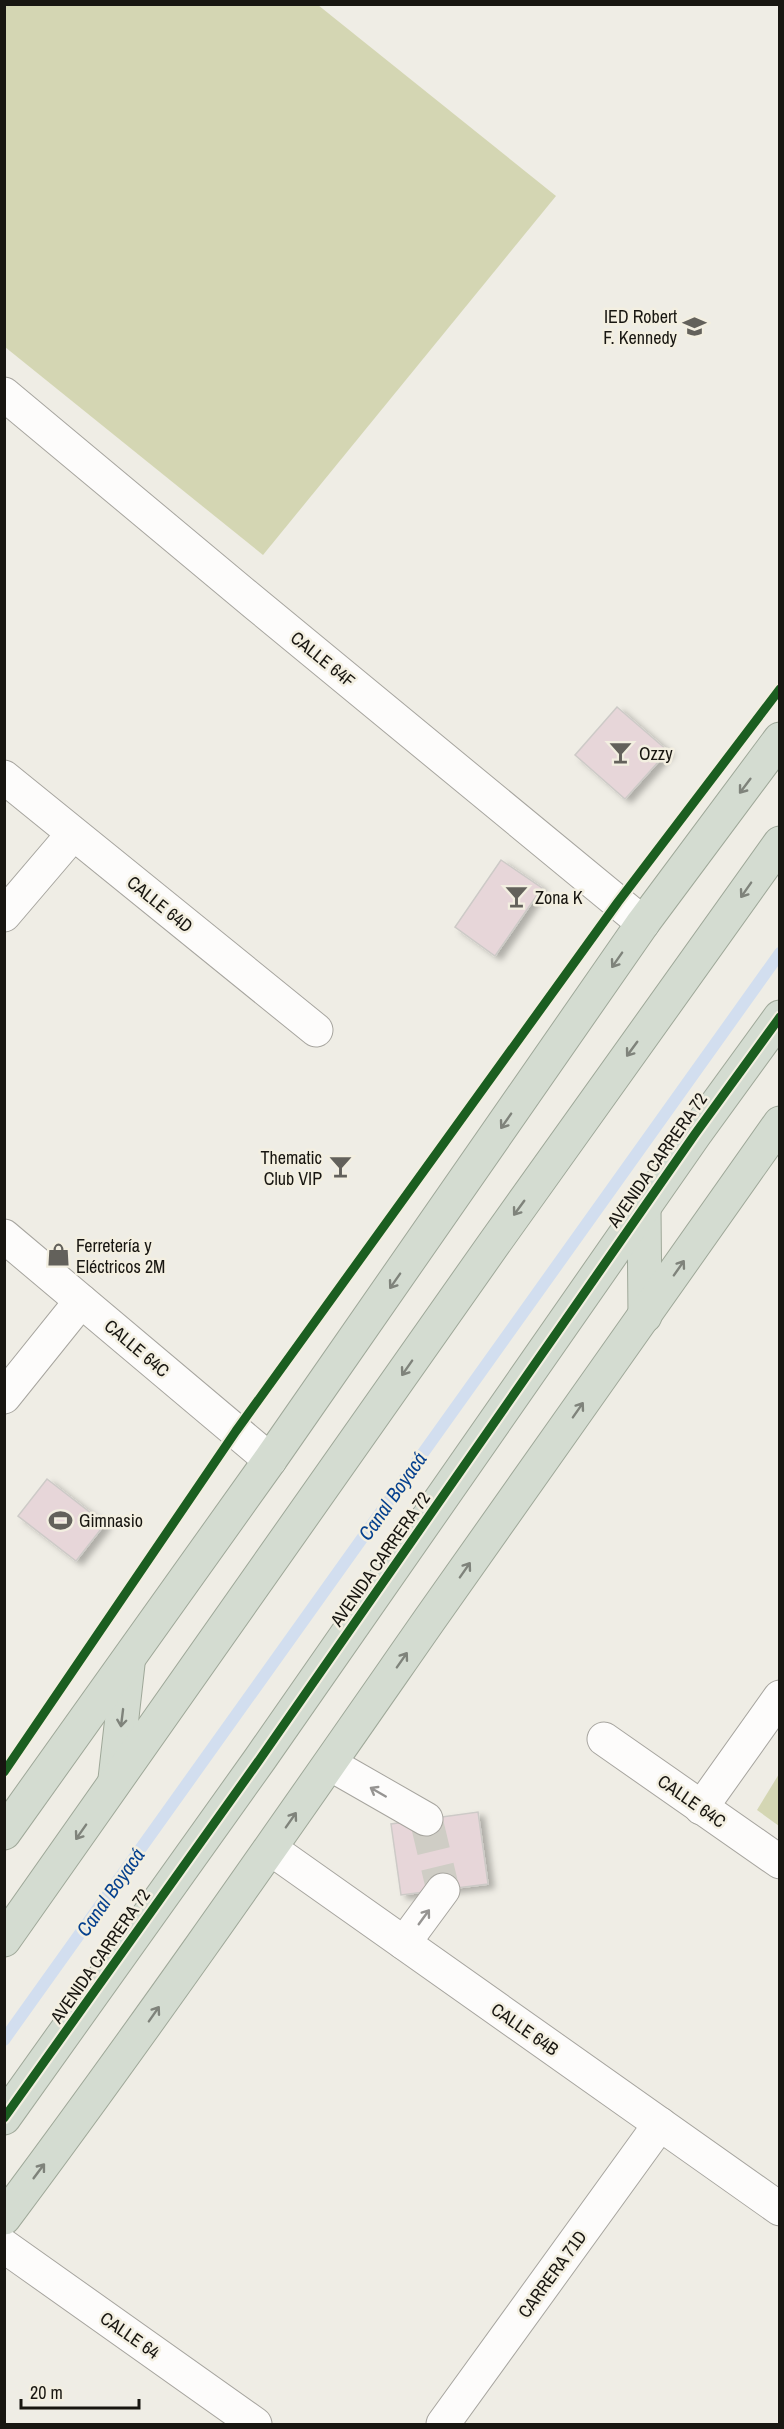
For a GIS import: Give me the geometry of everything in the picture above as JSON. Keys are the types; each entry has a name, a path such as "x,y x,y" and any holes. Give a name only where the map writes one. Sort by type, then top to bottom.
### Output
{"highway":[{"path":"4,1833 270,1460 643,923 780,739"},
{"path":"4,1941 500,1235 780,843"},
{"name":"AVENIDA CARRERA 72","path":"4,2118 274,1739 644,1207 780,1017"},
{"path":"4,2218 104,2084 271,1849 780,1123"},
{"path":"644,1207 645,1316"},
{"path":"114,1784 129,1660"}],"street":[{"name":"CALLE 64F","path":"4,394 643,923"},
{"name":"CALLE 64D","path":"4,777 316,1030"},
{"path":"4,915 73,834"},
{"name":"CALLE 64C","path":"4,1236 270,1460"},
{"path":"4,1396 81,1301"},
{"path":"701,1808 780,1697"},
{"name":"CALLE 64C","path":"604,1739 780,1862"},
{"path":"330,1764 426,1819"},
{"name":"CALLE 64B","path":"271,1849 780,2209"},
{"path":"405,1943 443,1890"},
{"name":"CARRERA 71D","path":"443,2424 660,2124"},
{"name":"CALLE 64","path":"4,2246 255,2424"}],"green space":[{"path":"4,5 318,5 556,196 263,555 5,347"},
{"path":"779,1774 779,1826 757,1810"}],"building":[{"name":"Ozzy","path":"617,707 668,751 625,799 575,755"},
{"path":"501,860 542,888 495,956 455,927"},
{"name":"Gimnasio","path":"47,1479 105,1524 76,1561 18,1516"},
{"path":"478,1812 488,1884 401,1895 391,1824"}],"waterway":[{"name":"Canal Boyacá","path":"4,2040 780,953"}],"tunnel":[{"path":"426,1819 443,1890"}],"cycle path":[{"path":"4,1772 236,1431 618,902 780,689"},
{"path":"4,2118 260,1759 695,1134 780,1017"}],"place":[{"name":"IED Robert F. Kennedy","path":"695,326"},
{"name":"Ozzy","path":"621,753"},
{"name":"Zona K","path":"517,897"},
{"name":"Thematic Club VIP","path":"340,1167"},
{"name":"Ferretería y Eléctricos 2M","path":"58,1255"},
{"name":"Gimnasio","path":"61,1520"}]}
